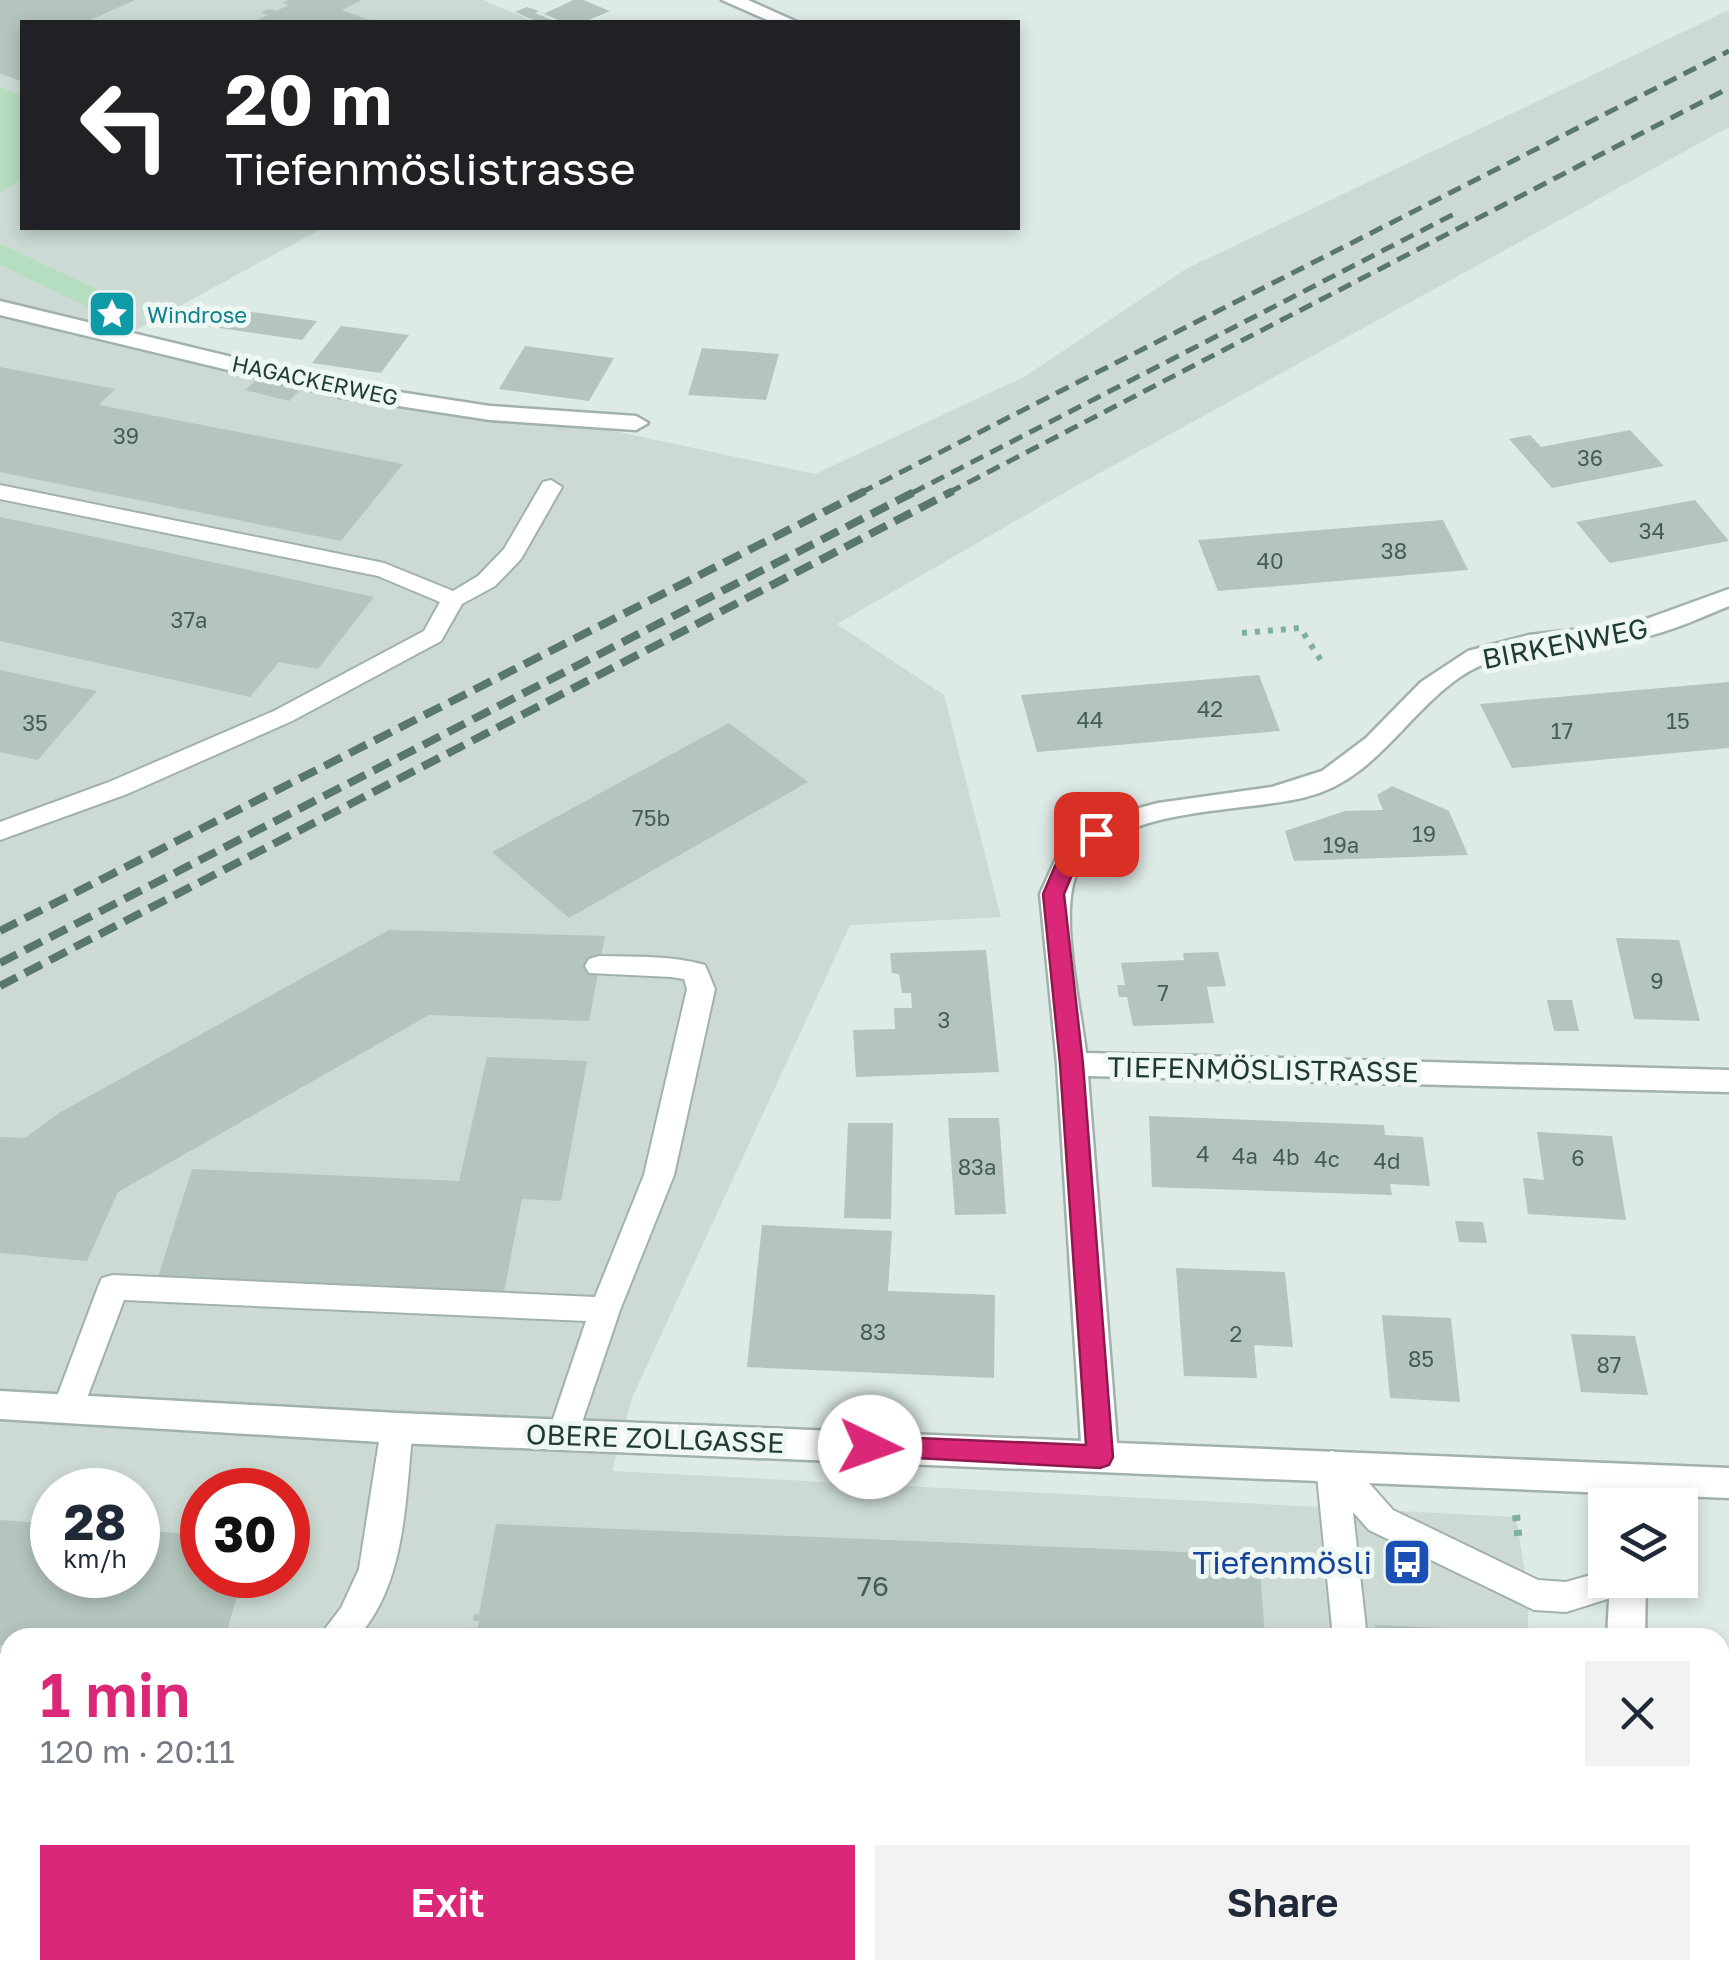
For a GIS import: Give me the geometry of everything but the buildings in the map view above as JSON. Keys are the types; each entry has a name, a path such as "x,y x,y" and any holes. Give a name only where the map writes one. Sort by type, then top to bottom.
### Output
{"street":[{"path":"731,0 783,20"},
{"name":"HAGACKERWEG","path":"0,308 340,390 490,413 636,423"},
{"name":"BIRKENWEG","path":"1072,1064 1054,894 1060,870 1080,845 1138,817 1272,798 1336,776 1368,757 1422,694 1449,672 1482,655 1646,629 1729,597"},
{"name":"TIEFENMÖSLISTRASSE","path":"1100,1457 1072,1064 1729,1081"},
{"name":"OBERE ZOLLGASSE","path":"0,1405 396,1428 1510,1473 1605,1488"},
{"name":"OBERE ZOLLGASSE","path":"1663,1488 1729,1483"},
{"path":"1626,1598 1626,1628"}],"lane":[{"path":"0,492 384,570 453,599 475,592 498,572 526,539 551,487"},
{"path":"0,831 118,788 283,716 433,636 453,599"},
{"path":"564,1434 605,1310 659,1175 701,989 695,972 671,967 599,966"},
{"path":"68,1410 113,1288 605,1310"},
{"path":"347,1628 374,1576 396,1428"},
{"path":"1332,1465 1381,1520 1526,1591 1551,1599 1588,1591"},
{"path":"1332,1465 1349,1628"}],"path":[{"path":"1242,634 1300,628 1324,665"},
{"path":"1510,1473 1526,1591"}],"shaded area":[{"path":"0,0 483,0 530,20 20,20 20,230 319,230 132,332 0,302"},
{"path":"1729,10 1729,127 1076,486 837,624 944,695 1001,917 850,925 632,1398 612,1471 1516,1517 1529,1600 1527,1628 0,1628 0,313 330,393 581,424 815,474 1024,377 1186,269"}],"green space":[{"path":"0,87 20,95 20,181 0,192"},
{"path":"0,244 126,303 105,315 0,265"}],"railway":[{"path":"860,493 1729,51"},
{"path":"948,493 1729,88"},
{"path":"912,493 1454,214"},
{"path":"0,931 865,491"},
{"path":"0,963 916,491"},
{"path":"0,986 953,491"}],"place":[{"name":"Windrose","path":"112,314"},
{"name":"Tiefenmösli","path":"1407,1562"}],"route":[{"path":"870,1447 1100,1457 1072,1064 1054,907 1060,870 1068,857 1096,834"}]}
